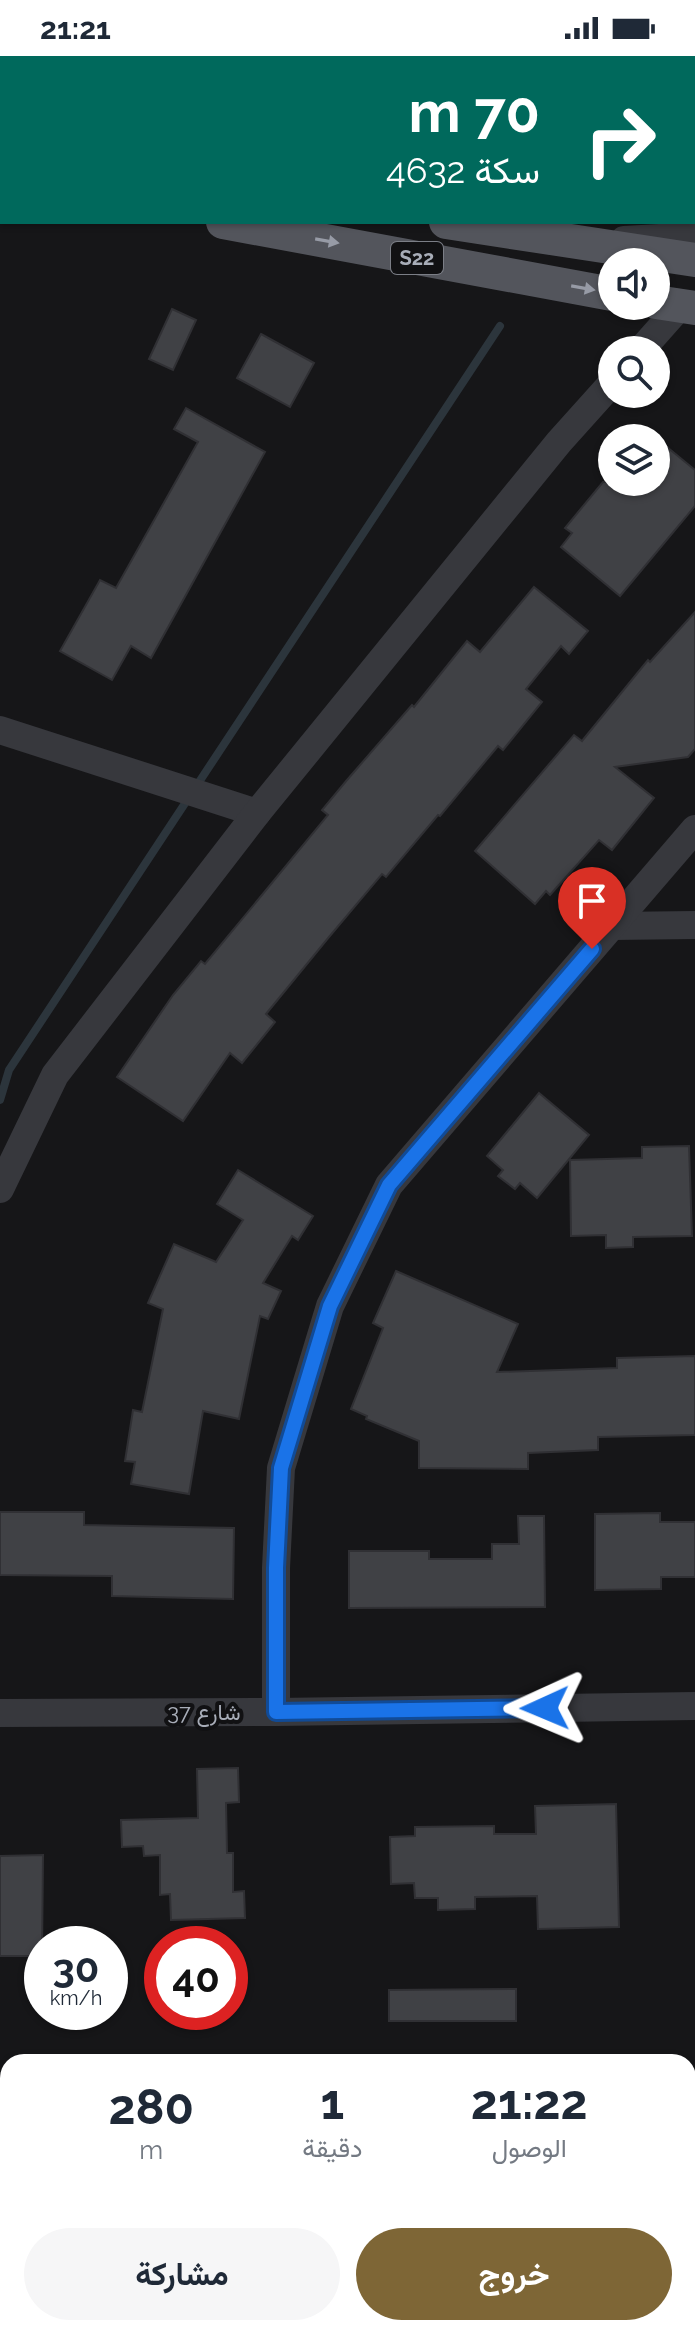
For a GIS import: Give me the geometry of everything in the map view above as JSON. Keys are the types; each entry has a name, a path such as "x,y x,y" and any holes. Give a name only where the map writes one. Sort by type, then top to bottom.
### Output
{"main road":[{"name":"S22","path":"234,224 598,291"},
{"name":"S22","path":"459,224 695,260"}],"street":[{"path":"576,242 695,236"},
{"path":"652,336 677,305"},
{"path":"0,1189 55,1075 257,813 559,442 598,399"},
{"path":"0,730 257,813"},
{"path":"276,1712 276,1568 281,1468 330,1306 389,1185 695,829"},
{"path":"612,926 695,925"},
{"name":"شارع 37","path":"0,1713 695,1706"}],"building":[{"path":"172,309 196,320 173,370 149,359"},
{"path":"261,334 314,363 290,407 237,378"},
{"path":"186,408 265,452 151,658 131,646 112,680 60,651 100,580 116,588 198,442 174,429"},
{"path":"670,449 695,470 695,506 620,596 561,547 572,533 565,528 598,488 598,496 670,496"},
{"path":"534,587 588,631 569,654 561,646 526,689 542,702 503,750 498,746 440,816 386,877 382,874 329,937 266,1014 275,1022 242,1063 230,1053 183,1121 117,1077 173,995 201,961 205,964 328,815 322,810 347,780 412,705 414,707 467,641 480,652"},
{"path":"695,612 695,749 688,757 615,767 654,798 612,850 599,840 550,895 546,891 535,904 475,851 574,735 582,741 648,660 650,662"},
{"path":"539,1093 589,1135 537,1198 520,1183 515,1189 498,1176 503,1170 487,1156"},
{"path":"689,1146 692,1236 633,1237 633,1247 606,1248 606,1235 571,1236 570,1160 642,1158 642,1147"},
{"path":"238,1170 313,1216 298,1240 292,1236 263,1283 281,1291 268,1319 260,1316 239,1419 203,1411 189,1494 131,1484 135,1462 125,1461 133,1410 142,1412 163,1309 148,1303 174,1244 216,1262 243,1220 217,1204"},
{"path":"396,1271 518,1324 497,1372 617,1368 617,1358 695,1356 695,1435 598,1437 598,1450 528,1453 528,1469 419,1468 419,1441 366,1419 367,1416 351,1409 383,1328 373,1323"},
{"path":"0,1512 84,1512 84,1525 234,1528 233,1599 112,1596 112,1576 0,1575"},
{"path":"660,1513 660,1522 695,1522 695,1577 661,1577 661,1589 595,1590 595,1514"},
{"path":"518,1516 544,1516 545,1607 349,1608 349,1551 429,1551 429,1559 492,1559 492,1544 519,1544"},
{"path":"238,1768 239,1802 226,1803 227,1853 233,1853 233,1892 244,1891 245,1918 171,1920 170,1894 160,1895 160,1855 144,1856 143,1846 122,1847 121,1820 198,1818 197,1769"},
{"path":"616,1804 619,1927 538,1929 537,1896 475,1897 475,1909 438,1910 438,1898 415,1898 414,1883 391,1884 390,1837 415,1836 415,1827 494,1826 494,1834 536,1834 535,1806"},
{"path":"43,1855 42,1926 24,1926 24,1956 0,1956 0,1856"},
{"path":"516,1989 516,2021 389,2021 389,1990"}],"waterway":[{"path":"0,1100 9,1070 500,326"}],"route":[{"path":"545,1708 276,1712 276,1568 281,1468 330,1306 389,1185 592,949"}]}
